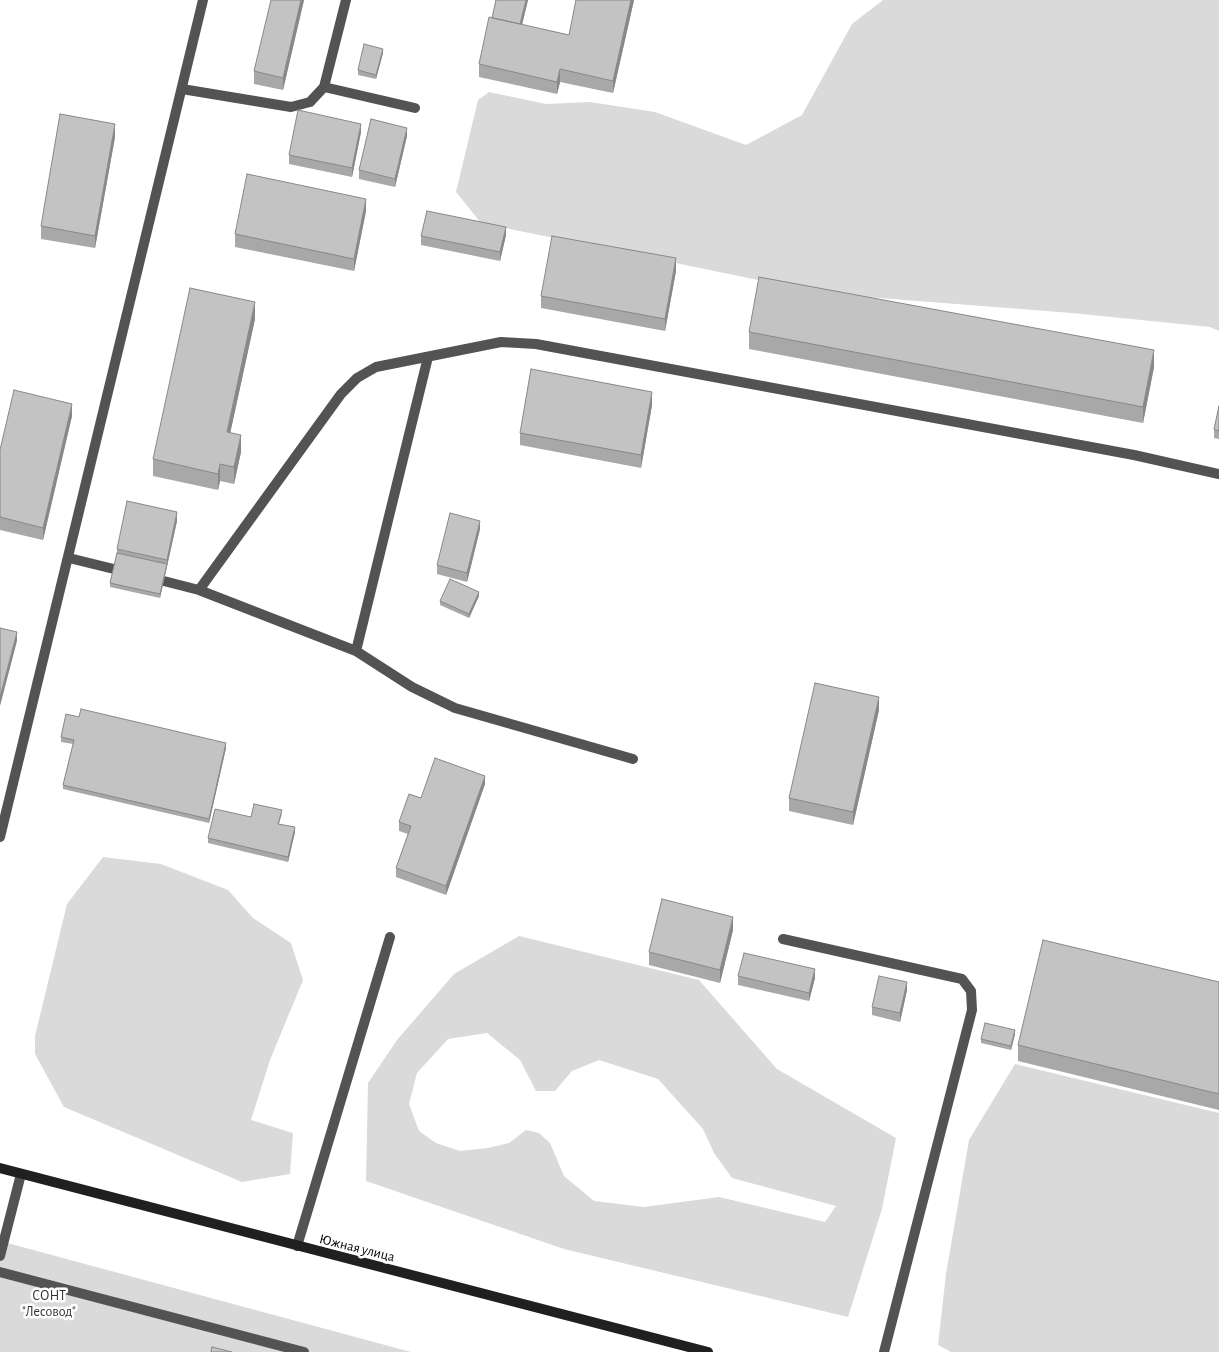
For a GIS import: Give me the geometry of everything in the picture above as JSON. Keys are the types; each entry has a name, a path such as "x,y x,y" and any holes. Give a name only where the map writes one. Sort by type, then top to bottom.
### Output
{"main road":[{"name":"Южная улица","path":"0,1168 708,1352"}],"street":[{"path":"0,837 203,0"},
{"path":"182,89 291,107 310,102 324,87 346,0"},
{"path":"324,87 415,108"},
{"path":"199,590 341,394 357,378 376,367 501,342 536,344 1134,455 1219,474"},
{"path":"356,651 428,357"},
{"path":"69,558 199,590 356,651 412,687 455,708 633,759"},
{"path":"297,1246 390,937"},
{"path":"783,939 962,979 971,991 972,1010 884,1352"},
{"path":"0,1256 21,1174"},
{"path":"0,1272 304,1352"}],"green space":[{"path":"883,0 1219,0 1219,331 1210,327 1072,313 763,289 763,281 481,223 456,192 478,100 489,92 546,104 590,102 655,112 746,145 802,115 852,24"},
{"path":"103,857 161,864 228,890 253,918 291,943 303,980 270,1060 251,1120 293,1133 290,1174 242,1182 64,1107 35,1054 35,1036 67,904"},
{"path":"519,936 699,980 777,1069 896,1138 882,1209 848,1317 564,1249 366,1181 368,1083 397,1040 454,974","holes":["487,1033 520,1060 536,1091 555,1091 572,1071 599,1060 658,1079 703,1129 714,1153 732,1178 836,1206 825,1222 719,1197 644,1207 594,1201 564,1176 550,1143 539,1133 526,1130 509,1143 488,1148 460,1151 436,1143 419,1131 409,1104 417,1073 448,1039"]},
{"path":"1015,1064 1219,1113 1219,1352 951,1352 938,1345 946,1274 969,1140"},
{"name":"СОНТ \"Лесовод\"","path":"0,1241 411,1352 0,1352"}],"building":[{"path":"271,0 301,0 283,78 254,71"},
{"path":"496,0 526,0 520,24 492,18"},
{"path":"576,0 631,0 613,81 560,69 557,82 479,64 489,17 569,35"},
{"path":"364,44 383,49 376,75 358,70"},
{"path":"298,110 361,124 352,168 289,155"},
{"path":"60,114 115,124 95,236 41,226"},
{"path":"371,119 407,128 395,179 359,170"},
{"path":"247,174 366,199 354,259 235,234"},
{"path":"427,211 506,227 500,252 421,236"},
{"path":"552,236 676,258 665,319 541,296"},
{"path":"759,277 1154,350 1143,407 749,332"},
{"path":"190,288 255,302 227,432 241,435 234,467 220,464 218,474 153,459"},
{"path":"531,369 652,392 641,455 520,433"},
{"path":"14,390 72,404 43,528 0,517 0,450"},
{"path":"1219,406 1219,431 1214,429"},
{"path":"127,501 177,512 167,560 117,549"},
{"path":"450,513 480,521 467,573 437,565"},
{"path":"117,553 167,564 160,594 110,583"},
{"path":"450,579 479,592 469,614 440,601"},
{"path":"0,628 17,632 0,697"},
{"path":"815,683 879,697 853,812 789,798"},
{"path":"81,709 226,743 209,819 63,785 74,740 61,737 66,714 79,717"},
{"path":"435,758 485,776 446,886 396,868 411,826 399,822 409,794 421,798"},
{"path":"254,804 282,810 278,824 295,827 288,857 208,838 215,809 251,817"},
{"path":"662,899 733,917 720,970 649,952"},
{"path":"1043,940 1219,982 1219,1094 1018,1045"},
{"path":"744,953 815,969 809,993 738,976"},
{"path":"879,976 907,982 900,1013 872,1007"},
{"path":"985,1023 1015,1030 1011,1046 981,1039"},
{"path":"212,1347 232,1352 211,1352"}]}
